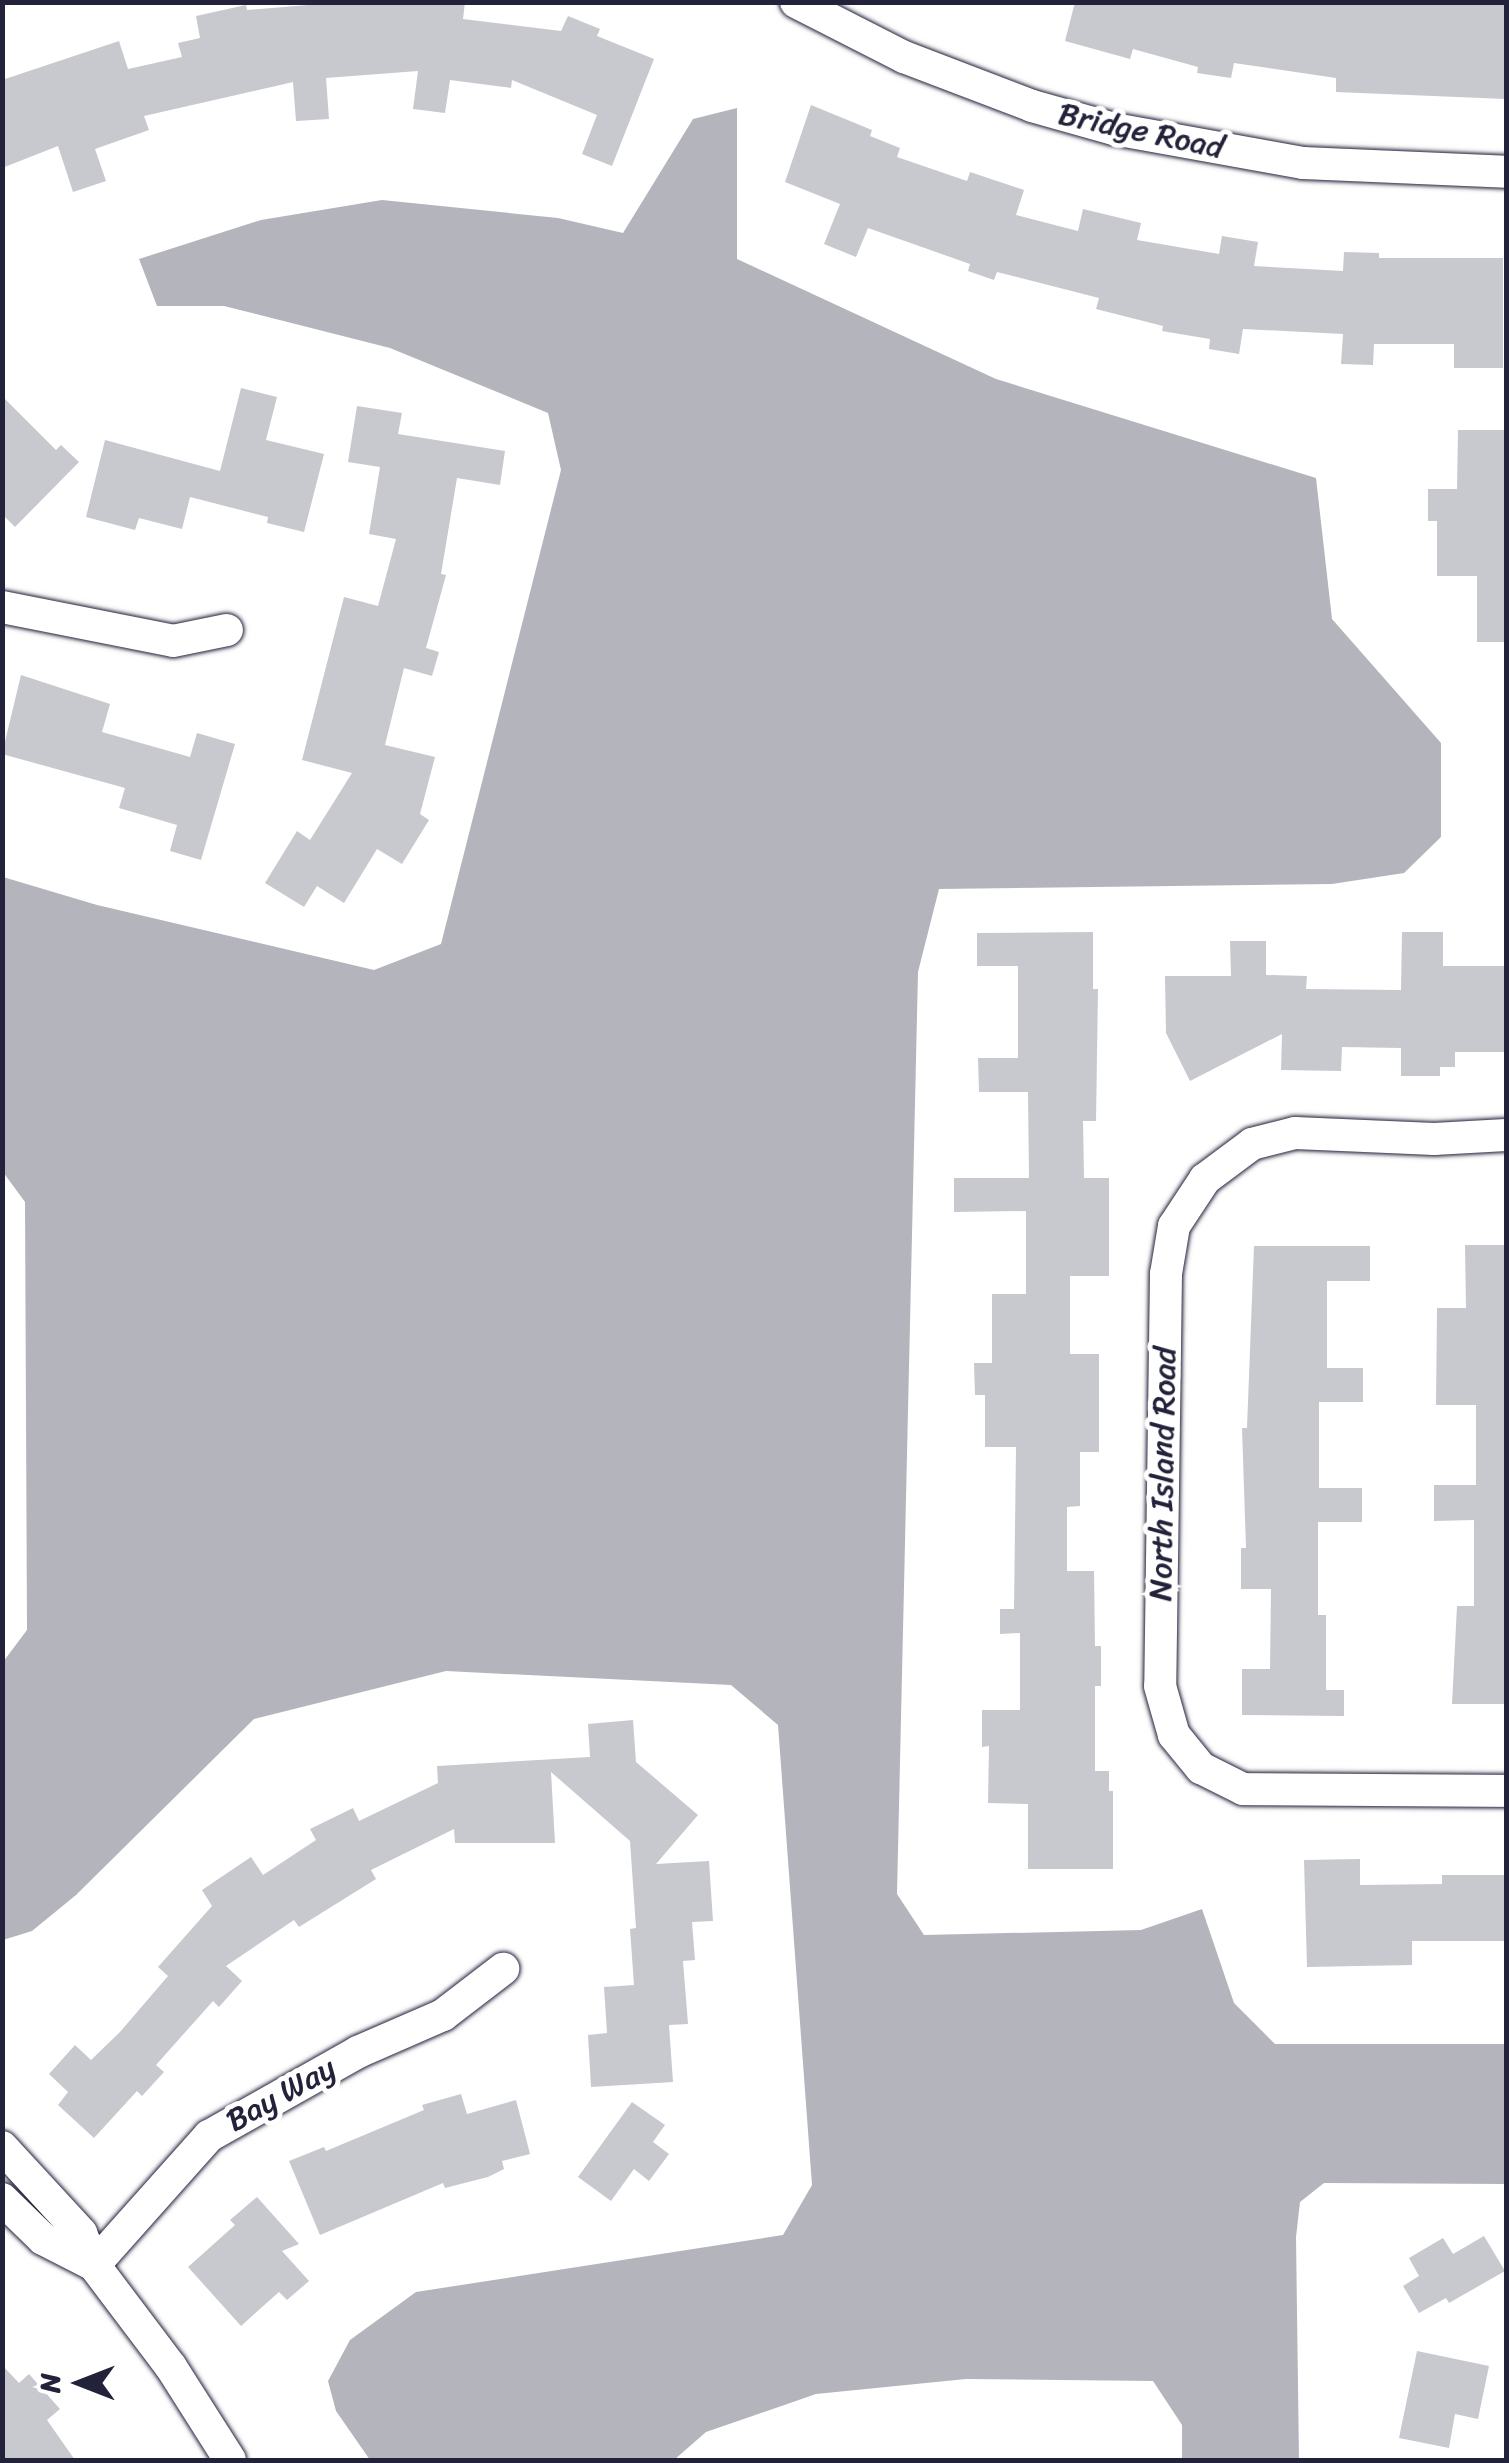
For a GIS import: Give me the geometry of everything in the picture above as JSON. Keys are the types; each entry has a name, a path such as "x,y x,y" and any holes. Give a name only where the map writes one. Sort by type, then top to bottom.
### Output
{"street":[{"name":"Bridge Road","path":"803,4 904,57 1032,106 1114,129 1303,163 1506,172"},
{"path":"2,607 145,638 173,640 227,630"},
{"name":"North Island Road","path":"1506,1135 1434,1139 1295,1133 1252,1144 1205,1178 1174,1226 1166,1274 1160,1686 1174,1736 1201,1768 1243,1789 1506,1790"},
{"name":"Bay Way","path":"94,2264 209,2136 358,2052 442,2015 503,1969"},
{"path":"2,2146 81,2233 94,2264 171,2368 230,2460"},
{"path":"2,2199 43,2240 94,2264"}],"shaded area":[{"path":"737,108 737,259 996,379 1316,478 1332,619 1441,743 1441,837 1404,873 1332,884 939,889 918,972 897,1894 924,1935 1141,1930 1202,1909 1234,2003 1275,2044 1506,2044 1506,2184 1324,2183 1300,2202 1296,2237 1299,2460 1182,2460 1182,2425 1153,2381 966,2379 816,2394 706,2432 674,2460 370,2460 336,2411 328,2381 350,2340 416,2292 783,2235 812,2185 778,1725 731,1685 446,1671 254,1719 76,1895 32,1931 3,1940 3,1662 27,1630 25,1202 3,1172 3,877 97,905 374,970 441,944 561,470 548,413 390,348 224,306 157,306 139,259 261,220 382,200 558,218 623,233 693,119"}],"building":[{"path":"344,2 465,2 463,19 561,31 568,16 600,29 597,36 654,59 612,166 582,154 597,115 512,80 511,88 450,80 445,113 413,109 418,71 326,78 329,119 296,121 293,82 144,116 149,130 95,149 106,181 73,192 58,146 2,168 2,80 119,41 128,69 182,57 178,43 200,38 196,16 246,5 247,10"},
{"path":"1075,2 1506,2 1506,99 1336,92 1336,78 1234,63 1231,78 1197,73 1198,67 1133,49 1130,59 1065,41"},
{"path":"811,105 872,130 870,136 900,148 897,157 967,181 970,172 1024,190 1016,215 1078,231 1083,209 1141,223 1137,240 1219,254 1222,236 1258,242 1254,266 1343,271 1344,252 1379,253 1379,258 1503,258 1503,368 1454,368 1454,344 1374,344 1373,365 1341,364 1343,334 1243,329 1239,354 1209,349 1210,339 1162,331 1163,326 1096,309 1099,298 997,272 994,280 968,271 970,264 868,228 856,257 824,244 840,204 785,182"},
{"path":"241,388 277,397 266,440 324,454 304,532 267,523 268,517 190,497 182,529 139,518 135,530 86,517 105,440 220,471"},
{"path":"2,396 56,450 61,445 79,462 15,527 2,514"},
{"path":"357,406 402,413 398,434 505,451 500,485 457,478 441,574 446,575 426,648 439,652 432,676 404,668 385,745 435,757 420,814 429,820 402,864 377,849 344,903 317,886 304,907 265,883 297,831 310,840 352,773 302,760 344,597 378,606 396,539 369,534 380,467 348,462"},
{"path":"1458,430 1506,430 1506,642 1477,642 1477,576 1437,576 1437,521 1428,521 1428,489 1457,489"},
{"path":"21,675 110,704 102,732 190,757 197,733 235,744 201,860 170,851 177,825 119,808 125,788 2,754"},
{"path":"1093,932 1093,989 1098,989 1096,1121 1083,1121 1084,1178 1109,1178 1109,1276 1070,1276 1070,1354 1099,1354 1099,1452 1080,1452 1080,1506 1067,1507 1067,1571 1094,1571 1095,1646 1101,1646 1101,1686 1095,1686 1095,1771 1109,1771 1109,1791 1113,1791 1113,1869 1028,1869 1028,1804 988,1803 989,1746 982,1747 982,1710 1020,1710 1020,1633 1000,1634 1000,1609 1014,1609 1016,1447 985,1447 985,1395 975,1395 974,1363 992,1363 992,1294 1026,1294 1026,1211 954,1212 954,1178 1029,1178 1028,1092 979,1092 978,1058 1018,1058 1018,966 977,966 977,933"},
{"path":"1402,932 1443,932 1443,966 1505,966 1505,1052 1455,1052 1455,1067 1440,1067 1440,1076 1401,1076 1401,1048 1342,1047 1341,1071 1281,1070 1282,1034 1190,1081 1166,1033 1165,976 1231,976 1230,941 1266,941 1266,975 1307,976 1306,989 1401,990"},
{"path":"1465,1245 1506,1245 1506,1704 1452,1704 1457,1606 1474,1606 1474,1520 1434,1521 1434,1485 1476,1485 1476,1405 1436,1405 1437,1308 1466,1308"},
{"path":"1254,1246 1370,1246 1370,1281 1327,1281 1327,1368 1363,1368 1363,1402 1319,1402 1319,1488 1362,1488 1362,1522 1318,1522 1318,1615 1326,1615 1326,1690 1344,1690 1344,1716 1242,1715 1242,1669 1270,1669 1271,1589 1241,1589 1241,1548 1246,1548 1242,1428 1247,1428"},
{"path":"633,1720 636,1762 698,1815 656,1864 709,1861 713,1921 692,1922 695,1960 683,1961 688,2024 669,2025 673,2082 591,2087 588,2035 607,2033 604,1987 634,1985 630,1929 636,1928 630,1841 551,1772 555,1843 455,1843 454,1829 371,1870 376,1879 299,1927 294,1920 226,1966 242,1981 219,2007 213,2001 156,2065 164,2072 142,2096 137,2091 94,2138 58,2105 68,2092 49,2074 75,2045 91,2060 120,2032 168,1976 158,1967 212,1906 202,1890 251,1857 263,1875 316,1840 310,1829 353,1808 359,1821 438,1783 437,1766 590,1757 588,1724"},
{"path":"1360,1859 1360,1885 1442,1884 1442,1875 1506,1875 1506,1941 1412,1941 1412,1965 1307,1967 1304,1860"},
{"path":"461,2094 467,2114 516,2100 530,2154 502,2161 504,2169 488,2177 445,2188 443,2183 320,2235 289,2161 324,2147 326,2151 424,2110 422,2105"},
{"path":"632,2102 665,2125 653,2142 669,2154 649,2181 634,2169 611,2201 578,2177"},
{"path":"257,2197 299,2244 282,2251 309,2281 287,2300 279,2292 241,2326 188,2267 235,2225 230,2220"},
{"path":"1484,2236 1505,2271 1449,2303 1446,2298 1419,2313 1403,2286 1419,2276 1409,2258 1443,2238 1453,2254"},
{"path":"1417,2351 1489,2366 1478,2419 1455,2414 1449,2448 1399,2438"},
{"path":"2,2365 19,2383 29,2374 60,2409 47,2420 75,2460 2,2460"}]}
